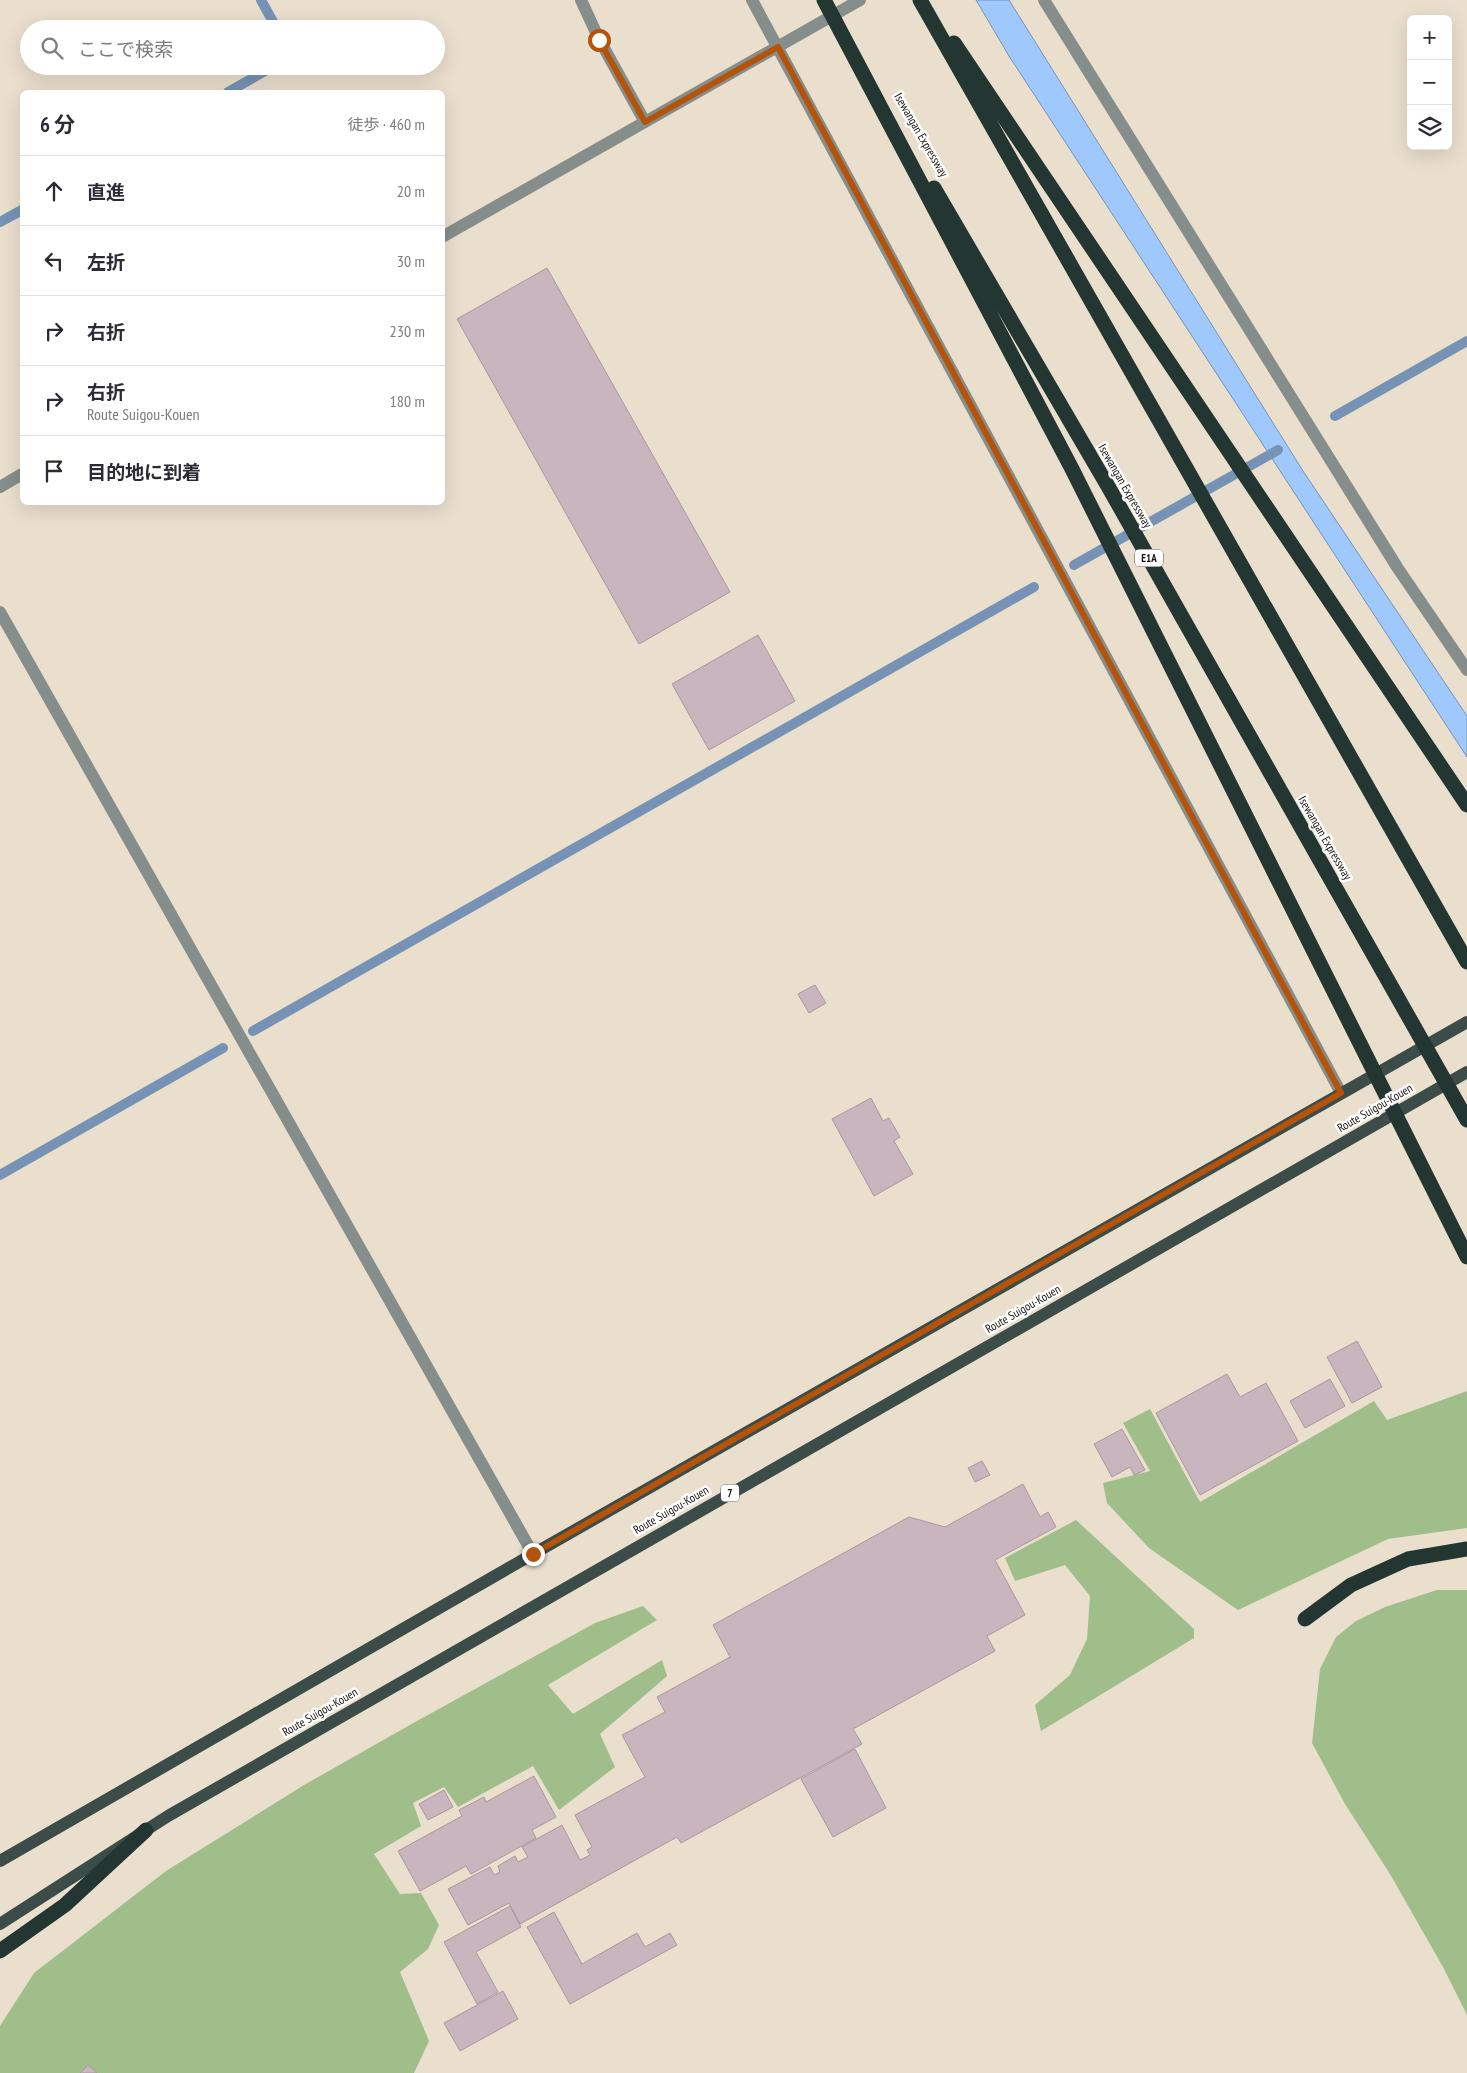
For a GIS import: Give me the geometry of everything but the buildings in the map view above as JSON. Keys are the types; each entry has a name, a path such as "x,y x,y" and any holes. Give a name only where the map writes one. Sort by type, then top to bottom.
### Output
{"highway":[{"name":"Isewangan Expressway","path":"824,0 1109,488 1467,1120"},
{"path":"824,0 1071,467 1467,1257"},
{"path":"920,0 1467,962"},
{"path":"926,0 1467,805"},
{"path":"1305,1619 1352,1585 1408,1560 1467,1549"},
{"path":"0,1951 65,1905 146,1830"}],"main road":[{"path":"0,1861 533,1554 1467,1022"},
{"name":"Route Suigou-Kouen","path":"0,1924 146,1830 548,1597 1467,1072"}],"street":[{"path":"580,0 599,40 645,122"},
{"path":"752,0 1341,1093"},
{"path":"445,235 860,0"},
{"path":"1044,0 1392,558 1467,670"},
{"path":"0,487 20,475"},
{"path":"0,612 533,1554"}],"green space":[{"path":"1467,1391 1467,1528 1388,1539 1238,1610 1149,1548 1107,1503 1103,1483 1150,1471 1123,1423 1150,1409 1200,1502 1374,1401 1387,1420"},
{"path":"1076,1520 1194,1629 1194,1638 1041,1731 1035,1705 1070,1675 1087,1639 1090,1596 1065,1565 1015,1581 1005,1558"},
{"path":"1437,1590 1467,1590 1467,2015 1443,1967 1390,1874 1345,1804 1312,1743 1320,1669 1336,1637 1356,1621 1385,1607"},
{"path":"643,1606 657,1620 548,1685 573,1714 662,1660 667,1676 600,1734 615,1767 559,1810 533,1766 458,1807 444,1787 413,1803 421,1826 374,1854 400,1894 421,1893 439,1925 428,1949 400,1972 429,2041 414,2073 0,2073 0,2026 34,1973 166,1871 304,1785 417,1721 595,1623"}],"water":[{"path":"976,0 1009,0 1303,471 1467,716 1467,757 1009,56"}],"waterway":[{"path":"261,0 272,20"},
{"path":"232,90 258,75"},
{"path":"0,222 20,211"},
{"path":"1335,416 1467,341"},
{"path":"1074,565 1278,450"},
{"path":"253,1031 1034,587"},
{"path":"0,1175 223,1048"}],"route":[{"path":"533,1554 1341,1093 778,47 645,122 599,40"}]}
